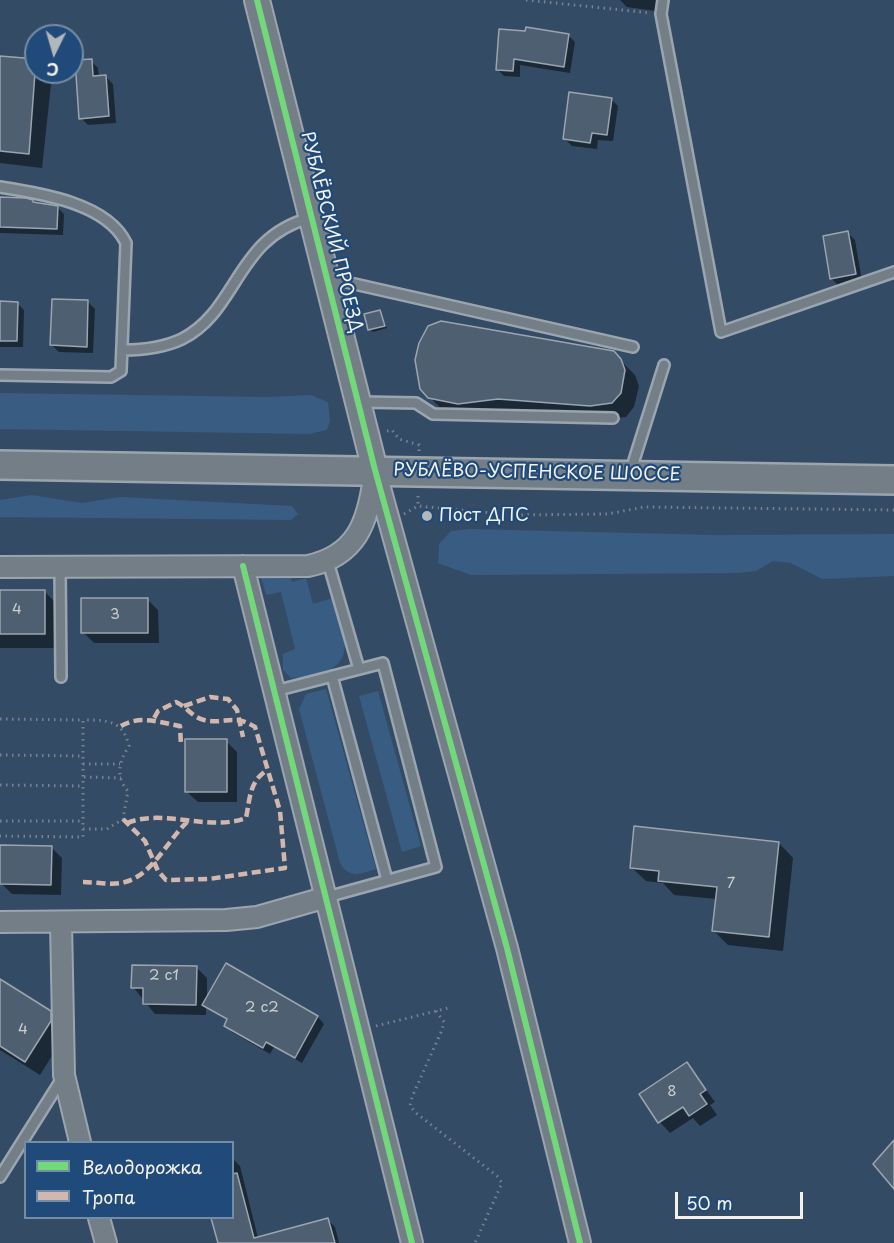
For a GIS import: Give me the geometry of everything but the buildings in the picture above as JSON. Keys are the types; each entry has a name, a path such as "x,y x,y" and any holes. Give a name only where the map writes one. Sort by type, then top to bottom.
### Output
{"main road":[{"name":"РУБЛЁВО-УСПЕНСКОЕ ШОССЕ","path":"0,465 894,480"}],"street":[{"name":"РУБЛЁВСКИЙ ПРОЕЗД","path":"257,0 375,470"},
{"path":"375,470 507,948 580,1243"},
{"path":"0,567 308,566 328,562 346,549 363,526 371,500 375,470"},
{"path":"243,566 412,1243"},
{"path":"0,922 226,920 257,917 327,897"},
{"path":"61,922 64,1075 80,1141"},
{"path":"99,1219 106,1243"}],"lane":[{"path":"663,0 661,14 721,332 894,272"},
{"path":"0,187 63,201 106,218 120,231 126,243 121,371 111,377 0,375"},
{"path":"123,350 164,346 184,338 220,305 249,258 272,236 280,229 312,218"},
{"path":"327,277 633,347"},
{"path":"629,475 664,365"},
{"path":"358,402 416,403 433,414 613,418"},
{"path":"328,562 358,669"},
{"path":"60,567 61,677"},
{"path":"275,691 383,663 436,867 327,897"},
{"path":"332,676 387,880"},
{"path":"0,1177 64,1075"}],"path":[{"path":"526,0 661,14"},
{"path":"387,431 392,430 399,439 419,444 419,451"},
{"path":"418,496 418,506"},
{"path":"389,523 418,506 513,515 608,514 644,507 894,510"},
{"path":"0,720 111,720 120,726 129,746 120,764 122,784 128,791 123,819 107,829 83,829"},
{"path":"0,836 83,837 83,720"},
{"path":"0,755 83,756"},
{"path":"83,764 120,764"},
{"path":"83,777 121,778"},
{"path":"0,785 83,786"},
{"path":"0,821 83,821"},
{"path":"360,1030 448,1008"},
{"path":"436,1011 444,1022 442,1030 410,1106 497,1176 502,1183 475,1243"}],"shaded area":[{"path":"0,393 267,397 311,395 328,402 330,421 327,430 309,434 0,429"},
{"path":"31,495 82,503 120,497 292,506 298,514 291,520 0,517 0,500"},
{"path":"469,529 715,535 894,534 894,576 822,579 791,563 773,561 756,571 738,573 471,575 438,563 439,544 451,531"},
{"path":"289,572 292,582 306,578 313,604 333,598 345,643 340,661 332,668 291,678 283,670 283,654 295,649 281,592 266,595 260,573"},
{"path":"326,689 376,869 360,874 347,871 340,863 299,709 306,694"},
{"path":"378,691 421,846 402,852 359,696"}],"marked path":[{"path":"184,706 210,697 228,699 237,710 243,737"},
{"path":"123,819 145,841 158,871 166,880 209,879 285,868 280,811 255,727 235,720 204,720 196,717 176,702 158,711 153,720"},
{"path":"121,726 142,720 180,726 181,746"},
{"path":"127,823 156,818 217,823 246,818 254,785 267,770"},
{"path":"83,882 116,884 132,880 150,867 187,822"}],"cycle path":[{"path":"257,0 375,470 507,948 580,1243"},
{"path":"243,566 412,1243"}],"place":[{"name":"Пост ДПС","path":"427,516"}]}
